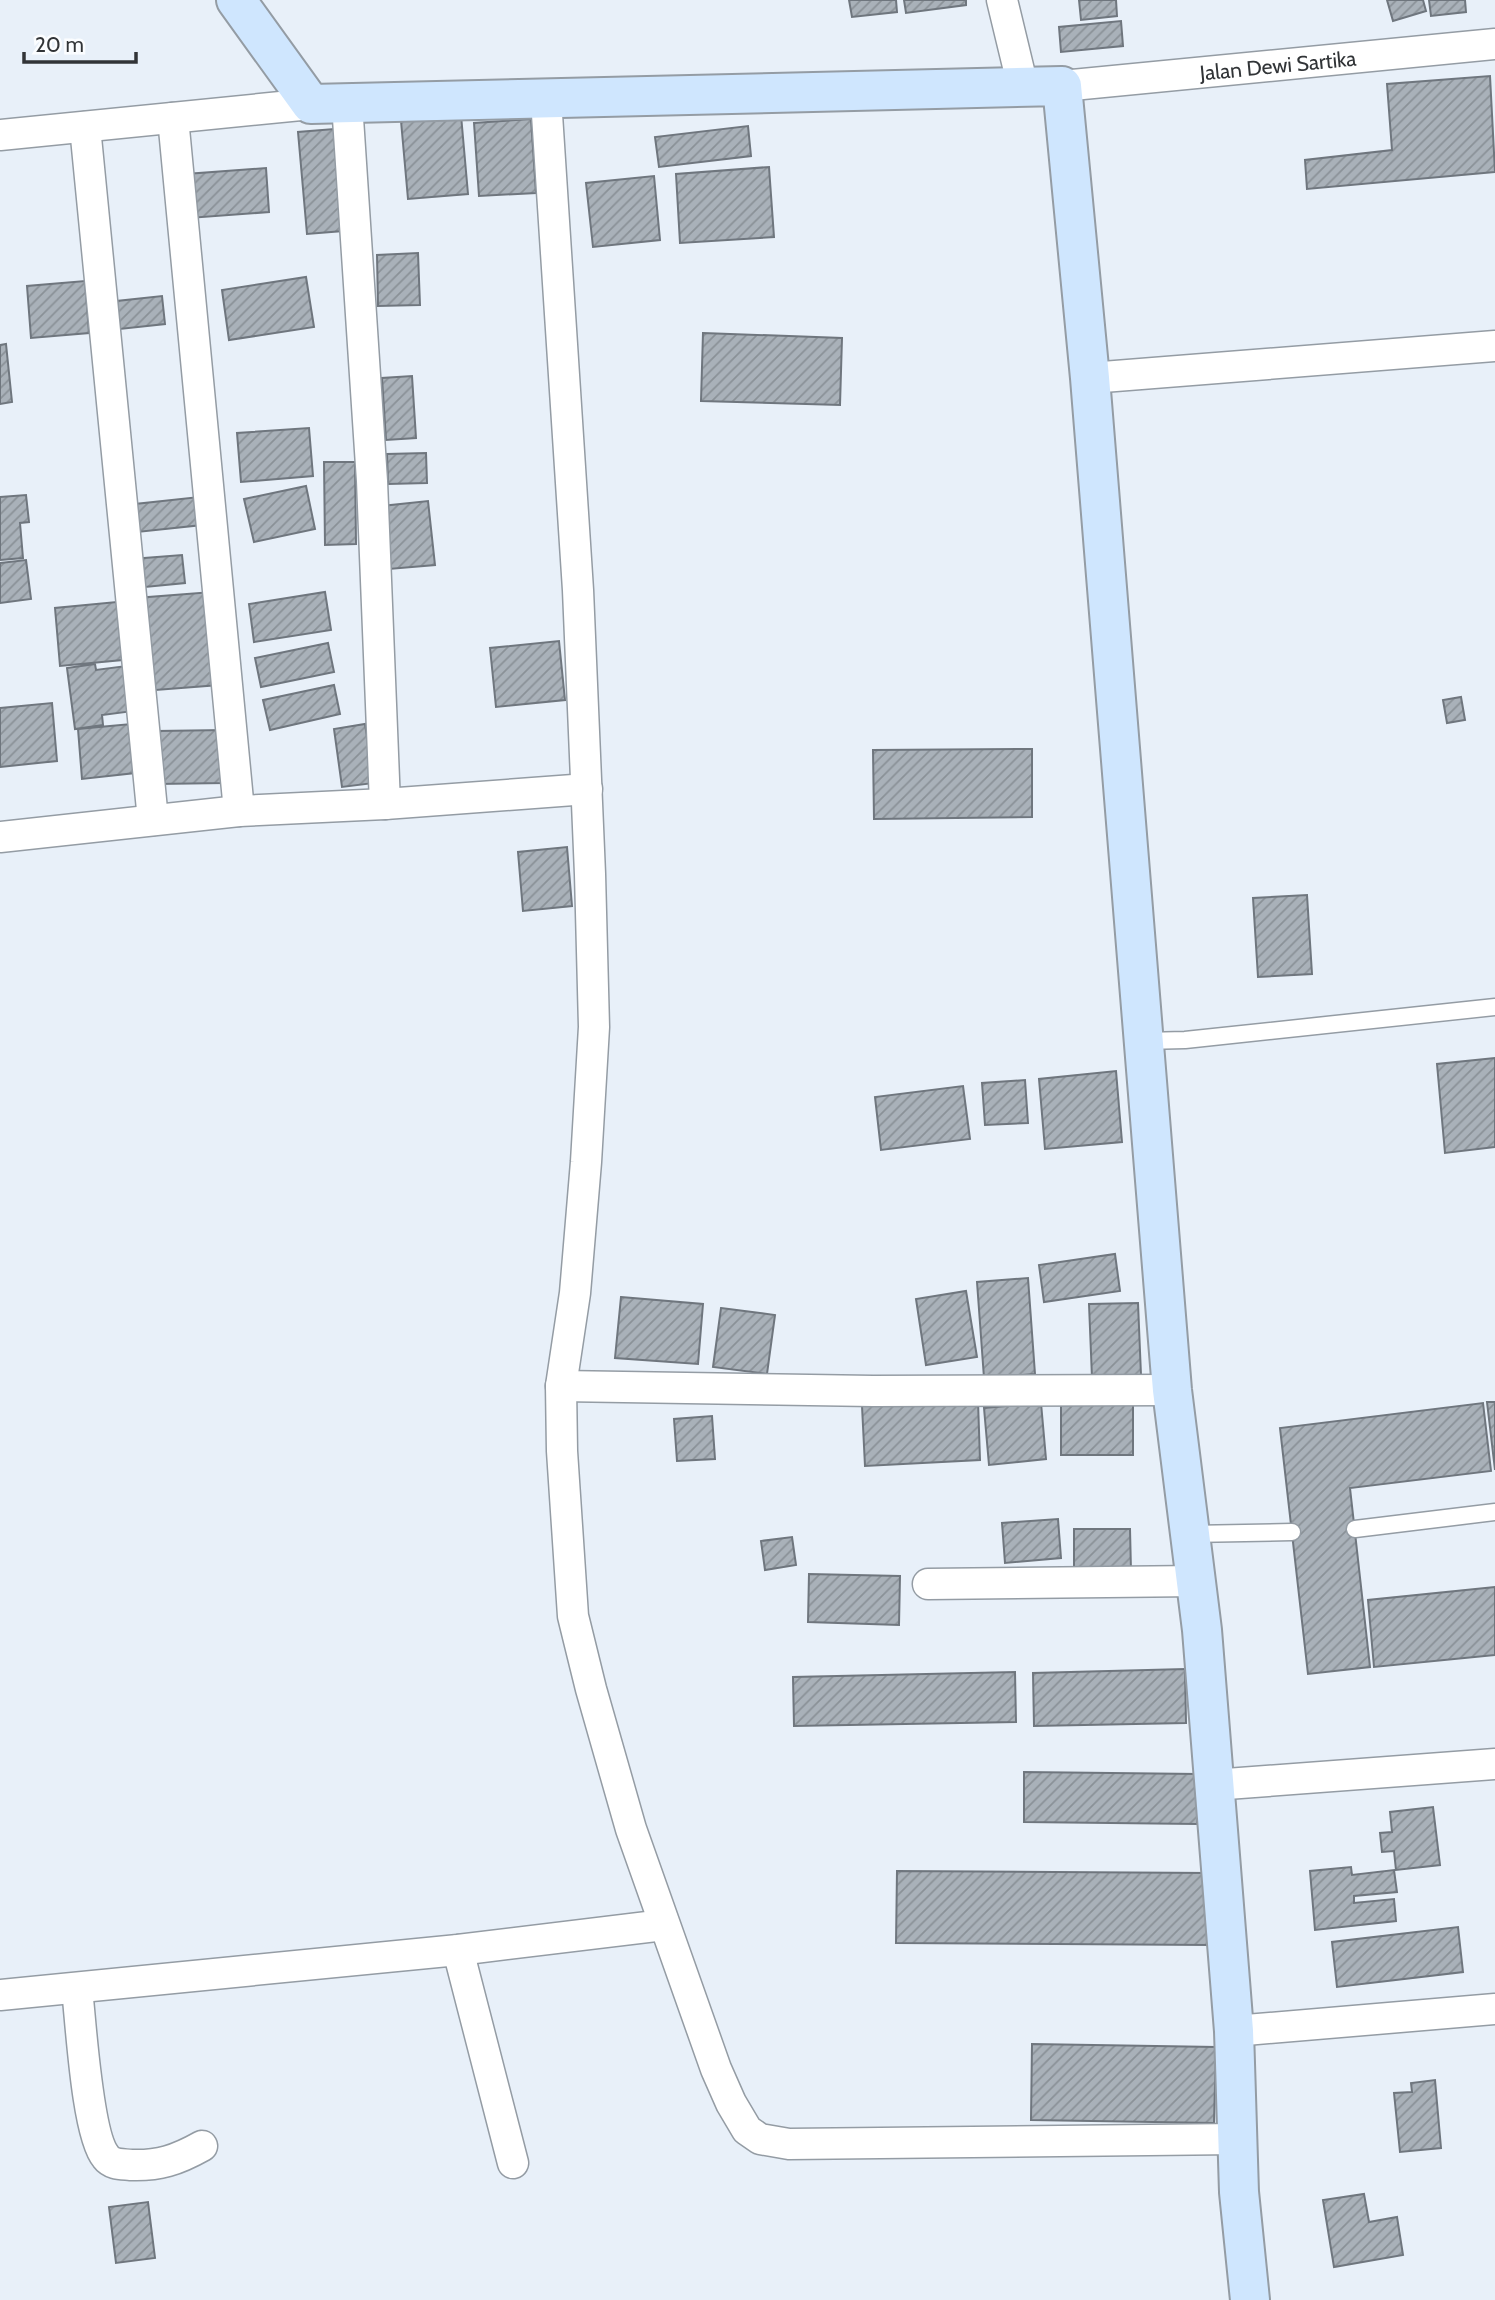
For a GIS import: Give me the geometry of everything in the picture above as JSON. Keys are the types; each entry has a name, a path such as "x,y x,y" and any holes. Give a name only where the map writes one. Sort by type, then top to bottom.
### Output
{"street":[{"path":"236,0 329,104 372,481 385,804"},
{"path":"1002,0 1023,87"},
{"name":"Jalan Dewi Sartika","path":"1062,86 1495,44"},
{"path":"0,135 329,104 1062,86 1090,378 1172,1390 1198,1581 1234,2031 1239,2192 1250,2300"},
{"path":"546,99 578,590 594,1027 575,1293 561,1386 562,1451 573,1616 631,1829 731,2104 747,2130 760,2139 789,2144 1237,2139"},
{"path":"173,118 239,811"},
{"path":"85,127 153,820"},
{"path":"1090,378 1495,346"},
{"path":"0,837 239,811 385,804 587,789"},
{"path":"561,1386 873,1391 1172,1390"},
{"path":"929,1584 1198,1581"},
{"path":"1213,1785 1495,1763"},
{"path":"0,1995 458,1951 664,1925"},
{"path":"458,1951 513,2163"},
{"path":"77,1989 92,2122 107,2159 117,2164 152,2166 182,2158 202,2146"},
{"path":"1234,2031 1495,2009"}],"lane":[{"path":"1144,1041 1185,1040 1495,1007"},
{"path":"1355,1529 1495,1512"},
{"path":"1190,1534 1293,1532"}],"building":[{"path":"849,0 896,0 897,12 852,17"},
{"path":"904,0 966,0 966,5 906,13"},
{"path":"1079,0 1116,0 1117,16 1081,20"},
{"path":"1387,0 1423,0 1426,11 1393,21"},
{"path":"1429,0 1465,0 1466,12 1431,16"},
{"path":"1121,21 1123,46 1061,52 1059,27"},
{"path":"1490,76 1495,172 1307,189 1305,160 1392,150 1387,84"},
{"path":"461,115 468,194 408,199 401,121"},
{"path":"531,119 536,193 479,196 474,123"},
{"path":"748,126 751,156 659,167 655,137"},
{"path":"334,129 343,231 307,234 298,132"},
{"path":"769,167 774,237 680,243 676,174"},
{"path":"266,168 269,212 189,218 186,174"},
{"path":"654,176 660,240 593,247 586,183"},
{"path":"418,253 420,305 378,306 377,255"},
{"path":"306,277 314,327 229,340 222,290"},
{"path":"85,281 89,333 31,338 27,286"},
{"path":"162,296 165,324 120,329 117,301"},
{"path":"703,333 842,338 840,405 701,401"},
{"path":"6,344 12,402 0,404 0,345"},
{"path":"412,376 416,438 386,440 382,378"},
{"path":"309,428 313,476 241,482 237,433"},
{"path":"426,453 427,483 388,484 387,454"},
{"path":"324,462 355,462 356,544 325,545"},
{"path":"306,486 315,529 254,542 244,499"},
{"path":"26,495 29,522 20,523 23,558 0,560 0,497"},
{"path":"199,497 202,525 128,533 126,505"},
{"path":"428,501 435,565 389,569 382,506"},
{"path":"182,555 185,583 135,588 132,559"},
{"path":"26,560 31,599 0,603 0,563"},
{"path":"212,592 219,685 143,691 136,598"},
{"path":"325,592 331,630 254,642 249,604"},
{"path":"127,601 133,659 60,666 55,608"},
{"path":"559,641 565,700 496,707 490,648"},
{"path":"328,643 334,672 261,687 255,658"},
{"path":"95,664 96,670 134,665 141,710 102,715 103,725 75,729 67,668"},
{"path":"334,685 340,714 270,730 263,700"},
{"path":"1461,697 1465,720 1447,723 1443,700"},
{"path":"52,703 57,761 0,767 0,708"},
{"path":"131,724 135,773 82,779 78,729"},
{"path":"365,724 374,783 342,787 334,729"},
{"path":"225,730 225,783 157,784 157,731"},
{"path":"1032,749 1032,817 874,819 873,750"},
{"path":"567,847 572,906 523,911 518,852"},
{"path":"1307,895 1312,974 1258,977 1253,898"},
{"path":"1495,1058 1495,1147 1445,1153 1437,1064"},
{"path":"1116,1071 1122,1142 1045,1149 1039,1079"},
{"path":"1025,1080 1028,1123 985,1125 982,1083"},
{"path":"963,1086 970,1139 881,1150 875,1097"},
{"path":"1115,1254 1120,1291 1044,1302 1039,1265"},
{"path":"1028,1278 1035,1374 984,1378 977,1282"},
{"path":"966,1291 977,1357 926,1365 916,1299"},
{"path":"621,1297 703,1304 698,1364 615,1358"},
{"path":"1138,1303 1141,1375 1092,1378 1089,1304"},
{"path":"721,1308 775,1315 767,1374 713,1367"},
{"path":"978,1401 980,1460 865,1466 862,1406"},
{"path":"1487,1402 1495,1402 1495,1470"},
{"path":"1041,1403 1046,1459 989,1465 984,1408"},
{"path":"1133,1403 1133,1455 1061,1455 1061,1404"},
{"path":"1483,1403 1491,1471 1350,1488 1370,1667 1308,1674 1280,1428"},
{"path":"712,1416 715,1459 677,1461 674,1419"},
{"path":"1058,1519 1061,1558 1005,1563 1002,1523"},
{"path":"1074,1529 1130,1529 1131,1571 1074,1571"},
{"path":"792,1537 796,1565 765,1570 761,1541"},
{"path":"809,1574 900,1576 899,1625 808,1622"},
{"path":"1495,1587 1495,1655 1374,1667 1368,1600"},
{"path":"1185,1669 1186,1723 1034,1726 1033,1673"},
{"path":"1015,1672 1016,1722 794,1726 793,1677"},
{"path":"1024,1772 1198,1774 1197,1824 1024,1822"},
{"path":"1433,1807 1440,1865 1396,1870 1394,1851 1382,1852 1380,1833 1392,1832 1390,1812"},
{"path":"1351,1867 1352,1875 1394,1870 1397,1892 1354,1896 1354,1903 1394,1899 1396,1921 1315,1930 1310,1871"},
{"path":"897,1871 1210,1873 1209,1945 896,1943"},
{"path":"1458,1927 1463,1972 1337,1987 1332,1942"},
{"path":"1032,2044 1216,2047 1214,2123 1031,2120"},
{"path":"1435,2080 1441,2148 1400,2152 1394,2093 1412,2092 1411,2083"},
{"path":"1364,2194 1369,2222 1397,2217 1403,2255 1334,2267 1323,2200"},
{"path":"148,2202 155,2258 116,2263 109,2207"}]}
